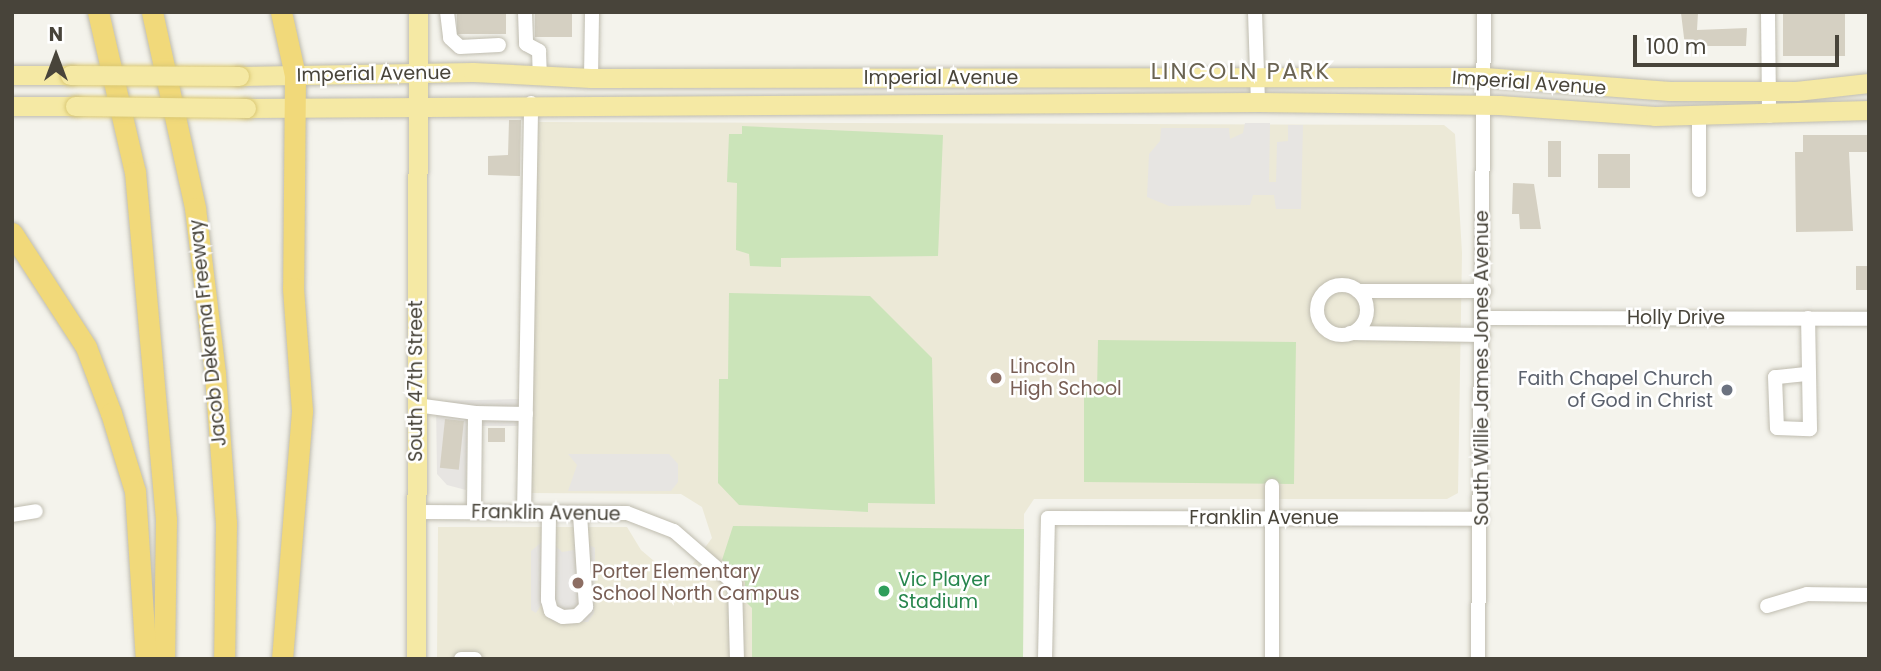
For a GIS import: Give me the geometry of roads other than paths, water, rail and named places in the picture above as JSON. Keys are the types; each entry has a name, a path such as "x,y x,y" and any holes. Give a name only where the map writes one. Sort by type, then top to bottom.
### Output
{"highway":[{"path":"98,12 135,172 166,520 164,659"},
{"name":"Jacob Dekema Freeway","path":"152,12 195,208 215,374 226,523 224,659"},
{"path":"281,12 295,75 292,288 302,411 282,659"},
{"path":"12,233 86,347 111,413 135,491 145,659"}],"main road":[{"name":"South 47th Street","path":"416,659 418,12"},
{"name":"Imperial Avenue","path":"12,75 239,76 473,72 591,78 1484,77 1595,88 1768,90 1869,83"},
{"name":"Imperial Avenue","path":"12,106 246,108 416,103 1258,102 1484,105 1699,116 1769,116 1869,110"}],"street":[{"path":"447,12 453,42 474,46 499,45"},
{"path":"524,12 526,44 539,51 540,76"},
{"path":"591,78 592,12"},
{"path":"1255,12 1258,102"},
{"name":"South Willie James Jones Avenue","path":"1478,659 1484,318 1484,12"},
{"path":"1768,12 1769,116"},
{"path":"473,72 474,46"},
{"path":"524,513 531,103"},
{"path":"1699,116 1699,190"},
{"path":"1483,335 1350,333 1326,329 1317,308 1322,294 1335,286 1358,291 1484,291"},
{"path":"1350,333 1366,315 1358,291"},
{"name":"Holly Drive","path":"1484,318 1869,319"},
{"path":"1806,374 1808,318"},
{"path":"416,405 475,413 526,414"},
{"path":"474,512 475,413"},
{"path":"1272,486 1272,659"},
{"path":"12,515 36,511"},
{"name":"Franklin Avenue","path":"416,512 627,513 674,531 735,584 737,659"},
{"path":"549,513 548,600 551,611 563,617 577,616 586,607 580,513"},
{"name":"Franklin Avenue","path":"1045,659 1048,518 1481,519"},
{"path":"1767,606 1807,594 1869,595"},
{"path":"461,659 475,659"}],"place":[{"name":"Lincoln High School","path":"996,378"},
{"name":"Faith Chapel Church of God in Christ","path":"1727,390"},
{"name":"Porter Elementary School North Campus","path":"578,583"},
{"name":"Vic Player Stadium","path":"884,591"}],"district":[{"name":"LINCOLN PARK","path":"1241,71"}]}
